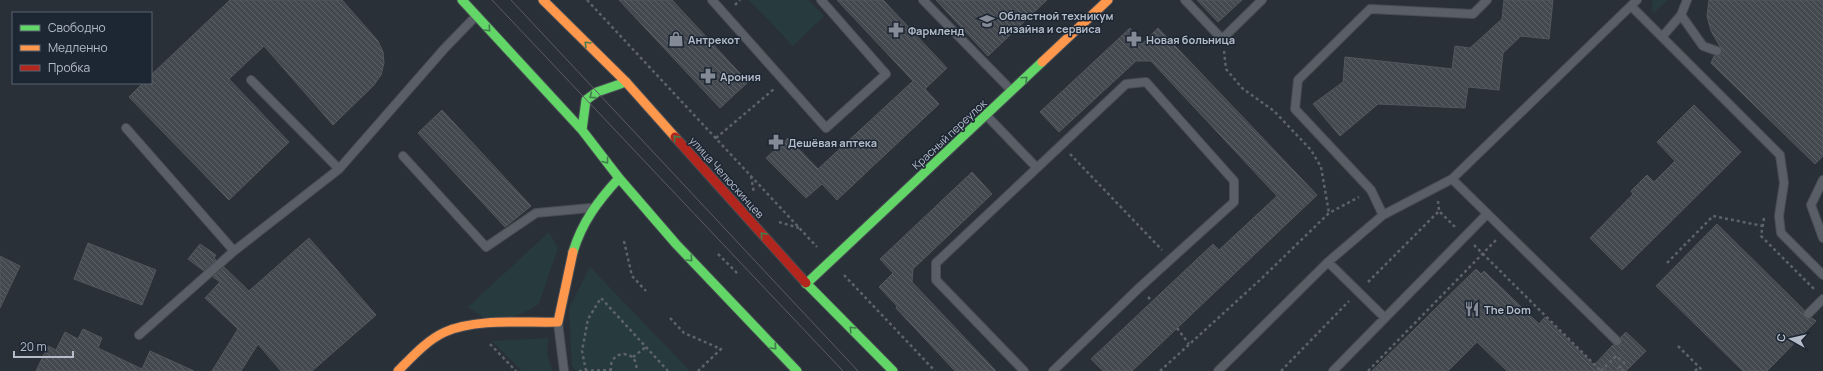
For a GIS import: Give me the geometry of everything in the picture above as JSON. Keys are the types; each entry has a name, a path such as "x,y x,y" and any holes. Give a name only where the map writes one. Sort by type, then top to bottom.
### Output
{"main road":[{"path":"462,0 582,130 619,178 676,244 797,371"},
{"name":"улица Челюскинцев","path":"543,0 626,82 806,284 893,371"},
{"name":"Красный переулок","path":"806,284 987,116 1108,0"},
{"path":"582,130 586,100 597,92 626,82"},
{"path":"398,371 428,344 446,331 472,325 558,322 566,280 578,240 592,208 619,178"}],"lane":[{"path":"712,0 826,128 886,74 821,0"},
{"path":"923,0 1012,91"},
{"path":"1184,0 1222,39 1262,0"},
{"path":"1383,215 1371,190 1295,109 1298,80 1370,10 1473,14 1487,0"},
{"path":"1662,37 1681,15 1688,0"},
{"path":"1218,371 1328,262 1383,215 1452,179 1634,3 1662,37 1780,155 1784,183 1779,216 1781,233 1823,275"},
{"path":"1681,15 1703,46 1717,51"},
{"path":"139,335 234,251 339,168 444,49 477,16"},
{"path":"251,80 339,168"},
{"path":"1024,371 936,280 936,263 1126,84 1146,82 1234,181 1234,202 1170,259 1053,371"},
{"path":"987,116 1037,168"},
{"path":"126,128 234,251"},
{"path":"403,156 486,247 536,213 592,208"},
{"path":"1452,179 1617,341"},
{"path":"1823,180 1811,205 1823,238"},
{"path":"1333,371 1487,214"},
{"path":"1328,262 1385,318"},
{"path":"1808,314 1823,299"},
{"path":"558,322 564,371"}],"path":[{"path":"587,0 935,371"},
{"path":"1222,39 1226,69 1242,88 1274,111 1311,150 1321,167 1329,212"},
{"path":"716,138 784,81"},
{"path":"1061,145 1170,259"},
{"path":"751,176 754,197"},
{"path":"1160,371 1329,212 1371,190"},
{"path":"1281,371 1439,211 1601,371 1616,356 1624,363 1619,368 1622,371"},
{"path":"1765,211 1761,236 1817,292"},
{"path":"1667,263 1713,216 1763,226"},
{"path":"779,222 800,228"},
{"path":"1368,371 1505,231"},
{"path":"624,241 632,276 646,291"},
{"path":"718,254 738,274"},
{"path":"586,371 582,351 588,319 600,298 668,371"},
{"path":"670,318 684,333 721,349 698,371"},
{"path":"472,325 516,371"},
{"path":"1177,328 1190,344"},
{"path":"1678,346 1703,371"},
{"path":"633,357 646,347"},
{"path":"579,371 610,371 613,359 619,354 625,353 633,357 637,365 636,371"},
{"path":"1695,371 1699,367"}],"green space":[{"path":"749,0 808,0 824,16 793,46"},
{"path":"1652,0 1668,0 1653,13"},
{"path":"549,232 558,248 539,304 515,316 486,319 468,307"},
{"path":"590,267 690,371 576,371 572,366 569,308"},
{"path":"548,338 547,355 553,371 522,371 492,341"}],"building":[{"path":"230,0 342,0 378,41 383,52 384,63 381,75 374,85 333,125 264,46 229,79 289,142 229,200 129,97 142,84 152,84 152,74"},
{"path":"619,0 672,0 748,82 720,108"},
{"path":"837,0 883,0 947,68 925,89 939,104 837,200 822,184 806,198 766,158 788,138 818,169 913,81"},
{"name":"Областной техникум дизайна и сервиса","path":"936,0 1047,0 988,56"},
{"path":"1197,0 1242,0 1218,22"},
{"path":"1504,0 1553,0 1549,39 1521,36 1503,53 1499,90 1468,87 1465,108 1378,104 1340,136 1313,104 1343,82 1345,57 1452,69 1455,46 1470,48 1502,19"},
{"path":"1709,0 1823,0 1823,156 1815,164 1711,63 1714,56 1720,55 1722,50 1711,31 1707,16"},
{"path":"1130,28 1143,43 1158,28 1317,195 1132,371 1103,371 1091,359 1213,244 1219,250 1277,196 1151,61 1136,61 1059,132 1040,112"},
{"path":"1694,105 1741,152 1622,270 1590,238 1633,194 1631,191 1647,175 1654,182 1675,161 1657,142"},
{"path":"442,110 531,206 505,227 418,133"},
{"path":"972,172 992,194 913,269 912,282 996,371 955,371 896,308 897,306 879,287 893,273 880,259"},
{"path":"1717,224 1804,310 1804,318 1812,318 1816,321 1767,371 1743,371 1656,286"},
{"path":"309,238 376,315 312,371 281,371 258,344 241,371 212,371 238,329 205,298 220,282 213,277 224,267 249,291"},
{"path":"88,243 156,270 142,305 74,279"},
{"path":"200,244 216,255 214,258 216,260 204,271 188,259"},
{"path":"0,256 20,266 0,308"},
{"path":"1476,269 1481,274 1484,271 1539,324 1545,317 1594,365 1613,345 1621,345 1621,337 1626,332 1646,351 1626,371 1507,371 1477,342 1448,371 1372,371"},
{"path":"83,329 102,338 98,348 142,369 150,351 194,371 36,371 48,346 56,350 65,332 78,339"}],"tram line":[{"path":"492,0 843,371"},
{"path":"511,0 858,371"}],"traffic: fast":[{"path":"462,0 582,130 619,178 676,244 797,371"},
{"path":"806,284 1042,62"},
{"path":"582,130 586,100 597,92 626,82"},
{"path":"573,252 586,221 604,195 619,178"},
{"path":"806,283 893,371"}],"traffic: slow":[{"path":"543,0 626,82 675,137"},
{"path":"1042,62 1108,0"},
{"path":"398,371 420,349 438,335 457,328 500,322 558,322 573,252"}],"traffic: jam":[{"path":"675,137 806,283"}],"place":[{"name":"Областной техникум дизайна и сервиса","path":"987,21"},
{"name":"Фармленд","path":"896,30"},
{"name":"Антрекот","path":"676,39"},
{"name":"Новая больница","path":"1134,39"},
{"name":"Арония","path":"708,76"},
{"name":"Дешёвая аптека","path":"776,142"},
{"name":"The Dom","path":"1472,309"}]}
